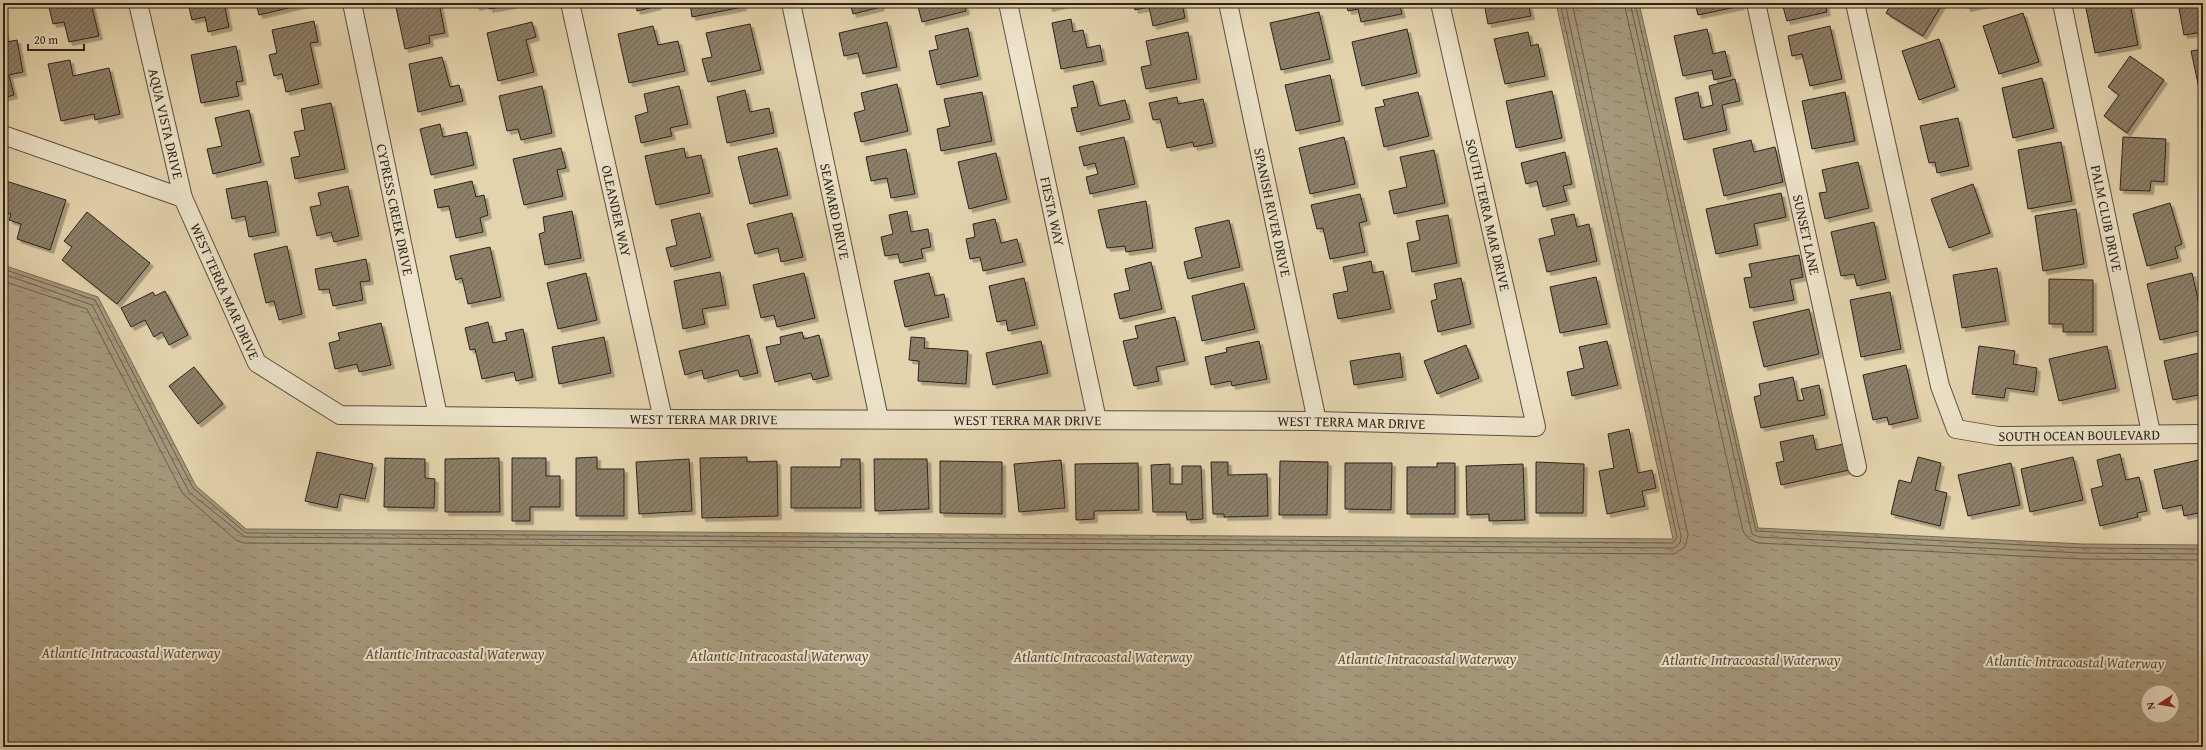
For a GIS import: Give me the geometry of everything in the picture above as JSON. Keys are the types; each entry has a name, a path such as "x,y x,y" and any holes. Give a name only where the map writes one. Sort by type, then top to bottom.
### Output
{"street":[{"name":"AQUA VISTA DRIVE","path":"138,3 183,198"},
{"name":"CYPRESS CREEK DRIVE","path":"352,3 438,416"},
{"name":"OLEANDER WAY","path":"570,3 663,419"},
{"name":"SEAWARD DRIVE","path":"791,3 879,419"},
{"name":"FIESTA WAY","path":"1008,3 1097,420"},
{"name":"SPANISH RIVER DRIVE","path":"1228,3 1317,421"},
{"name":"SOUTH TERRA MAR DRIVE","path":"1440,3 1536,427"},
{"name":"SUNSET LANE","path":"1756,3 1857,467"},
{"name":"SOUTH OCEAN BOULEVARD","path":"1855,3 1940,386 1956,429 1998,436 2151,433 2203,434"},
{"name":"PALM CLUB DRIVE","path":"2062,3 2151,433"},
{"path":"3,135 183,198"},
{"name":"WEST TERRA MAR DRIVE","path":"183,198 257,362 340,415 663,419 1317,421 1536,427"}],"water":[{"name":"Atlantic Intracoastal Waterway","path":"1556,3 1639,3 1758,528 2083,544 2203,545 2203,747 3,747 3,265 98,297 196,486 246,529 1673,539"}],"building":[{"path":"48,3 91,3 99,36 69,42 64,22 53,24"},
{"path":"188,3 224,3 229,27 208,32 205,17 192,20"},
{"path":"256,3 309,3 259,15"},
{"path":"395,3 439,3 445,33 429,36 430,43 405,49"},
{"path":"475,3 512,3 512,5 489,9 489,4 476,7"},
{"path":"636,3 657,3 658,6 637,11"},
{"path":"690,3 743,3 743,7 692,17"},
{"path":"850,3 880,3 881,7 853,14"},
{"path":"917,3 964,3 966,11 922,22"},
{"path":"1048,3 1070,3 1049,8"},
{"path":"1133,3 1182,3 1185,18 1153,26 1149,7 1135,10"},
{"path":"1346,3 1399,3 1402,14 1361,22 1358,9 1348,11"},
{"path":"1484,3 1528,3 1531,16 1488,24"},
{"path":"1695,3 1741,3 1741,6 1698,15"},
{"path":"1782,3 1825,3 1827,12 1787,21"},
{"path":"1892,3 1943,3 1923,36 1886,13"},
{"path":"1966,3 1991,3 1967,8"},
{"path":"2085,3 2130,3 2138,45 2095,53"},
{"path":"2178,3 2203,3 2203,32 2184,35"},
{"path":"1319,12 1330,59 1281,70 1270,23"},
{"path":"2023,13 2039,62 1999,74 1983,26"},
{"path":"1071,19 1073,32 1083,30 1087,48 1100,45 1103,61 1061,69 1052,23"},
{"path":"314,21 318,42 310,43 319,84 286,92 282,74 274,76 269,55 277,53 272,30"},
{"path":"532,22 536,37 526,40 534,72 498,81 487,33"},
{"path":"887,22 897,67 863,74 858,53 844,56 839,33"},
{"path":"3,23 7,42 17,40 23,72 9,75 14,95 3,98"},
{"path":"750,24 761,70 708,82 702,59 712,57 706,33"},
{"path":"653,26 658,45 678,41 685,71 629,83 618,34"},
{"path":"1830,26 1842,79 1810,86 1802,54 1792,56 1788,36"},
{"path":"968,28 978,76 937,85 929,51 938,49 935,36"},
{"path":"1407,29 1417,73 1362,86 1352,42"},
{"path":"1707,29 1713,54 1725,51 1731,76 1714,80 1712,70 1683,76 1674,36"},
{"path":"1188,32 1197,79 1146,89 1141,67 1151,65 1146,41"},
{"path":"1528,32 1531,46 1538,44 1545,76 1505,84 1494,39"},
{"path":"1939,39 1955,87 1919,100 1902,51"},
{"path":"236,46 243,81 236,82 239,96 201,103 191,55"},
{"path":"2203,49 2203,102 2202,102 2191,51"},
{"path":"2130,56 2164,80 2127,133 2104,116 2119,95 2108,87"},
{"path":"442,57 450,87 459,85 463,101 418,112 409,64"},
{"path":"70,60 73,76 109,68 120,114 95,120 94,114 61,121 48,64"},
{"path":"1330,75 1340,121 1296,131 1285,85"},
{"path":"2042,78 2054,128 2013,138 2002,88"},
{"path":"1735,79 1740,101 1722,105 1727,130 1684,140 1675,98 1698,92 1701,108 1713,105 1709,86"},
{"path":"1093,81 1099,106 1125,100 1130,119 1077,132 1071,108 1078,107 1073,86"},
{"path":"897,84 908,131 861,142 854,113 865,110 861,93"},
{"path":"542,86 552,133 521,140 518,129 507,131 499,96"},
{"path":"679,86 688,124 670,128 672,136 641,143 635,116 648,112 644,94"},
{"path":"745,90 750,112 769,108 774,133 727,143 717,97"},
{"path":"1552,91 1562,138 1516,148 1506,101"},
{"path":"982,92 992,141 941,151 937,129 950,126 944,99"},
{"path":"1418,92 1429,136 1384,147 1375,108 1385,106 1383,100"},
{"path":"1845,92 1855,141 1812,149 1802,101"},
{"path":"1177,97 1178,104 1203,99 1213,143 1194,147 1193,142 1167,148 1160,119 1153,120 1149,103"},
{"path":"331,103 345,169 295,179 291,158 300,156 294,132 305,130 301,109"},
{"path":"249,110 261,162 213,174 207,149 222,146 215,118"},
{"path":"1958,118 1969,166 1937,173 1935,162 1929,163 1920,126"},
{"path":"440,124 443,137 467,132 474,165 431,175 420,129"},
{"path":"1124,137 1135,184 1090,194 1086,177 1098,174 1095,163 1084,166 1079,147"},
{"path":"1344,137 1355,184 1310,194 1299,148"},
{"path":"2123,137 2166,139 2164,182 2151,181 2150,191 2120,190"},
{"path":"1751,140 1754,152 1775,147 1783,182 1724,196 1713,149"},
{"path":"2061,142 2072,201 2028,209 2018,150"},
{"path":"561,148 566,168 557,170 563,196 524,205 513,159"},
{"path":"684,148 686,158 701,155 710,193 656,205 645,156"},
{"path":"777,148 788,195 750,204 738,157"},
{"path":"906,149 915,194 891,198 887,178 871,181 866,157"},
{"path":"1434,150 1445,203 1394,214 1389,191 1407,187 1400,157"},
{"path":"1565,152 1572,184 1563,186 1567,201 1543,207 1537,181 1526,184 1521,163"},
{"path":"996,153 1007,199 969,209 958,162"},
{"path":"1858,162 1869,208 1825,219 1819,193 1827,192 1822,170"},
{"path":"3,180 66,200 50,250 17,239 21,224 9,220 11,214 3,211"},
{"path":"267,181 276,232 249,237 245,216 232,219 226,189"},
{"path":"472,181 476,197 484,195 488,215 480,218 483,232 456,238 449,206 438,208 434,190"},
{"path":"1973,184 1990,233 1949,248 1931,199"},
{"path":"348,186 359,236 334,242 331,232 317,236 310,207 321,205 318,193"},
{"path":"1781,193 1786,217 1754,224 1758,245 1716,254 1706,209"},
{"path":"1360,194 1367,221 1359,223 1365,252 1330,259 1323,228 1317,229 1311,205"},
{"path":"1146,201 1153,248 1126,252 1125,246 1107,248 1098,210"},
{"path":"2170,203 2182,244 2175,247 2178,258 2147,266 2133,214"},
{"path":"2076,209 2084,264 2043,271 2035,216"},
{"path":"572,211 581,258 545,265 539,234 545,232 543,217"},
{"path":"907,211 911,232 928,229 931,247 921,249 923,258 900,263 898,254 885,256 881,237 893,234 889,215"},
{"path":"87,212 150,263 117,304 62,260 72,247 64,241"},
{"path":"700,213 711,257 671,267 666,248 677,245 671,220"},
{"path":"792,213 803,257 781,262 778,248 755,254 747,224"},
{"path":"1574,214 1577,227 1589,224 1597,261 1547,272 1539,239 1555,235 1551,219"},
{"path":"1448,215 1457,263 1412,272 1407,243 1420,240 1416,221"},
{"path":"995,219 1001,243 1017,239 1023,262 983,271 980,257 970,259 966,239 975,237 973,224"},
{"path":"1229,220 1240,267 1188,279 1184,262 1202,257 1195,228"},
{"path":"1874,222 1886,279 1857,286 1854,274 1841,276 1831,232"},
{"path":"287,246 302,314 279,320 274,301 266,303 254,254"},
{"path":"490,247 501,297 468,304 462,278 456,280 450,256"},
{"path":"1799,255 1803,277 1790,280 1794,300 1750,308 1744,278 1752,277 1749,264"},
{"path":"366,259 370,281 360,282 363,300 333,306 329,289 319,290 315,269"},
{"path":"1371,261 1373,273 1383,271 1391,309 1338,319 1333,294 1348,291 1343,267"},
{"path":"1151,262 1162,309 1120,319 1114,294 1130,290 1125,269"},
{"path":"1997,268 2006,321 1962,328 1953,275"},
{"path":"720,272 726,305 702,309 705,324 683,329 674,281"},
{"path":"586,273 597,320 558,329 547,283"},
{"path":"804,273 815,318 777,327 774,315 761,318 753,285"},
{"path":"929,273 935,296 944,294 949,317 905,327 894,281"},
{"path":"2192,273 2203,321 2203,330 2160,340 2147,284"},
{"path":"1596,277 1607,324 1560,333 1550,287"},
{"path":"1024,278 1035,325 1008,331 1006,320 997,322 989,286"},
{"path":"1461,278 1471,324 1438,332 1431,301 1437,299 1434,284"},
{"path":"2049,279 2093,280 2093,332 2063,332 2063,324 2049,324"},
{"path":"1244,283 1255,329 1202,341 1192,296"},
{"path":"165,291 188,335 169,345 162,332 154,337 145,320 131,327 121,308 153,292 155,296"},
{"path":"1890,292 1901,349 1861,357 1850,300"},
{"path":"1809,309 1819,354 1764,367 1753,322"},
{"path":"1175,317 1185,361 1156,367 1159,381 1134,386 1123,341 1138,338 1135,326"},
{"path":"488,322 493,343 507,340 505,333 523,329 533,377 516,381 514,372 482,379 475,349 470,350 465,328"},
{"path":"381,323 391,365 359,372 357,364 335,369 329,343 340,340 338,333"},
{"path":"802,332 804,339 819,335 829,376 813,380 811,373 775,382 766,347 781,344 780,337"},
{"path":"749,335 758,373 740,377 738,370 704,379 702,370 685,375 679,351"},
{"path":"604,337 611,373 559,384 552,347"},
{"path":"911,337 925,338 924,348 968,351 966,384 918,381 919,361 909,360"},
{"path":"1041,341 1048,373 993,385 986,353"},
{"path":"1259,341 1267,379 1232,386 1231,381 1211,385 1205,357 1227,352 1226,348"},
{"path":"1607,341 1618,385 1572,396 1567,372 1584,368 1579,347"},
{"path":"1466,345 1479,378 1437,394 1424,361"},
{"path":"1979,346 2015,351 2013,364 2037,368 2034,392 2006,388 2004,398 1972,394"},
{"path":"2107,346 2116,388 2059,401 2049,359"},
{"path":"2203,352 2203,394 2173,400 2164,361"},
{"path":"1400,353 1403,377 1354,385 1350,361"},
{"path":"1906,365 1918,418 1889,425 1887,417 1873,420 1863,375"},
{"path":"194,367 223,404 198,424 169,386"},
{"path":"1793,377 1798,401 1804,400 1801,389 1819,385 1825,415 1761,428 1754,397 1761,395 1759,384"},
{"path":"1629,429 1638,473 1652,470 1656,488 1642,491 1645,506 1607,514 1599,471 1614,468 1608,434"},
{"path":"1813,435 1816,450 1848,443 1854,469 1781,485 1776,463 1784,461 1780,442"},
{"path":"317,452 373,464 365,499 340,494 337,508 305,501"},
{"path":"2120,454 2126,480 2139,477 2147,511 2137,513 2138,517 2100,526 2091,489 2103,486 2097,460"},
{"path":"597,457 597,469 624,469 624,516 576,516 576,458"},
{"path":"747,457 747,462 777,461 778,516 702,518 700,458"},
{"path":"1918,457 1941,463 1935,490 1947,493 1940,526 1891,514 1899,480 1911,483"},
{"path":"2073,457 2083,500 2030,512 2021,469"},
{"path":"385,458 425,459 425,478 435,479 434,508 384,507"},
{"path":"499,458 500,512 445,512 445,459"},
{"path":"512,458 546,458 546,476 560,476 560,507 530,507 530,521 512,521"},
{"path":"689,459 692,511 639,514 636,462"},
{"path":"841,459 860,459 861,508 791,508 791,467 841,467"},
{"path":"874,459 927,459 929,509 875,511"},
{"path":"2203,459 2203,512 2184,516 2182,505 2163,509 2154,470"},
{"path":"1061,460 1065,508 1019,512 1014,464"},
{"path":"940,461 1002,462 1002,514 940,513"},
{"path":"1280,461 1328,462 1327,515 1279,515"},
{"path":"1211,462 1228,462 1228,475 1267,474 1268,516 1224,517 1224,514 1213,514"},
{"path":"1536,462 1584,464 1583,513 1536,513"},
{"path":"1138,463 1139,510 1094,511 1094,519 1076,520 1075,464"},
{"path":"1345,463 1392,463 1391,510 1345,509"},
{"path":"1437,463 1455,463 1455,514 1407,514 1407,467 1437,467"},
{"path":"2011,463 2020,505 1968,516 1958,475"},
{"path":"1170,464 1170,484 1182,484 1182,466 1201,466 1203,519 1187,520 1186,512 1153,512 1151,465"},
{"path":"1523,464 1525,520 1489,521 1489,514 1467,515 1466,466"}]}
